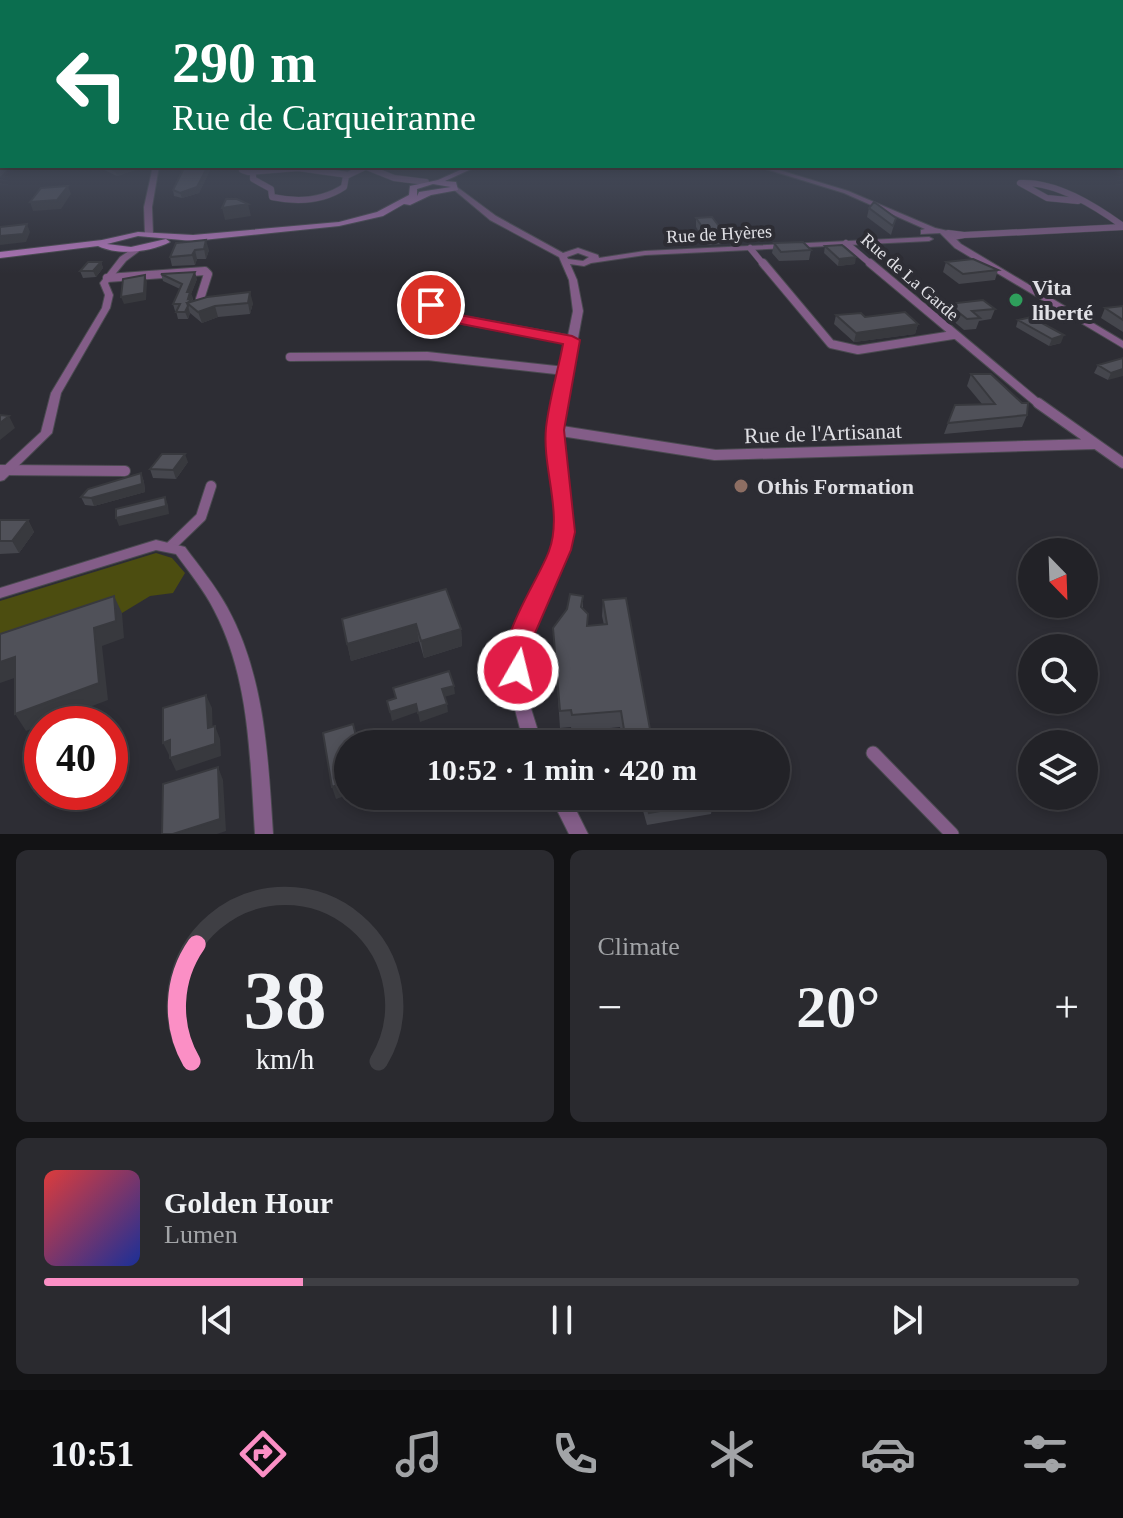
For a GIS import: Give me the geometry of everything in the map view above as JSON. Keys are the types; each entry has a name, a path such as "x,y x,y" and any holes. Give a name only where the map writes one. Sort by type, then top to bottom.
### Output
{"main road":[{"path":"275,232 361,220 390,209 405,197"},
{"path":"118,249 132,235 150,239 180,239 362,221 421,197"},
{"path":"0,255 51,248 138,249 150,239"}],"street":[{"path":"150,239 146,223 151,197"},
{"path":"272,197 284,200 304,197"},
{"path":"465,197 493,218 542,243 563,258 573,280 578,311 555,430 564,532 560,550 522,633 518,670 521,702 529,730"},
{"path":"856,197 916,225 934,230 1123,345"},
{"path":"1045,197 1078,201"},
{"path":"1070,197 1122,227"},
{"path":"132,235 146,223"},
{"path":"916,225 923,236 951,240 964,235 1122,227"},
{"path":"923,236 934,230"},
{"name":"Rue de Hyères","path":"589,259 923,236"},
{"path":"542,243 574,250 589,259"},
{"name":"Rue de La Garde","path":"846,243 953,335 1123,463"},
{"path":"750,248 831,344 858,350 953,335"},
{"path":"2,472 46,433 56,393 103,316 109,295 103,287 118,249"},
{"path":"563,258 574,250"},
{"path":"563,258 589,259"},
{"path":"573,280 575,271 589,259"},
{"path":"107,278 205,271 208,274 200,299"},
{"path":"432,302 431,310 441,316 572,340"},
{"path":"290,357 427,356 565,371"},
{"name":"Rue de l'Artisanat","path":"555,430 726,455 1094,444"},
{"path":"2,472 125,471"},
{"path":"171,546 201,517 211,486"},
{"path":"0,593 143,548 171,546 180,550 209,590 236,645 253,712 264,834"},
{"path":"873,753 952,834"},
{"path":"566,810 579,834"}],"shaded area":[{"path":"156,553 172,558 185,573 173,593 150,596 122,613 0,655 0,601"}],"building":[{"path":"34,197 59,197 57,200 30,202"},
{"path":"226,199 237,199 248,204 222,208"},
{"path":"874,202 896,218 893,226 869,208"},
{"path":"712,217 725,234 708,235 696,218"},
{"path":"27,224 23,234 0,236 0,227"},
{"path":"206,240 204,249 195,250 192,255 170,257 176,243"},
{"path":"803,242 811,250 781,252 774,243"},
{"path":"842,245 856,257 839,259 825,246"},
{"path":"973,259 998,270 963,274 946,262"},
{"path":"88,262 101,262 93,271 80,271"},
{"path":"195,272 187,292 190,292 188,299 191,298 188,306 185,312 176,312 180,304 173,304 182,284 161,274"},
{"path":"145,275 144,293 121,297 123,279"},
{"path":"250,292 248,303 215,306 198,312 187,303 207,297"},
{"path":"983,300 995,309 972,311 980,318 967,319 948,304"},
{"path":"1123,306 1123,320 1105,308"},
{"path":"905,312 918,324 856,333 836,315 861,313 865,317"},
{"path":"1031,317 1064,335 1052,339 1018,320"},
{"path":"1123,358 1123,369 1111,373 1098,365"},
{"path":"971,374 991,374 1022,403 1028,403 1027,415 948,423 955,405 995,404"},
{"path":"162,454 185,454 173,470 150,469"},
{"path":"141,473 142,484 91,498 81,497 88,489"},
{"path":"165,497 166,506 116,518 116,509"},
{"path":"0,520 28,520 12,541 0,541"},
{"path":"446,589 461,629 421,641 416,624 347,644 342,619"},
{"path":"570,594 583,596 581,607 588,614 587,626 607,624 603,600 626,598 650,730 624,730 621,711 572,715 571,710 560,711 553,628 567,609"},
{"path":"114,596 116,621 94,628 99,683 37,706 24,706 24,711 15,714 15,657 0,662 0,634"},
{"path":"449,671 454,686 442,689 447,704 418,713 416,704 390,712 387,701 396,698 393,688"},
{"path":"206,695 208,728 215,726 215,744 170,758 170,740 163,743 163,708"},
{"path":"353,724 354,730 334,730 332,787 323,733"},
{"path":"218,767 220,819 173,834 162,834 163,784"}],"place":[{"name":"Vita liberté","path":"1016,300"},
{"name":"Othis Formation","path":"741,486"}],"route":[{"path":"431,305 431,310 441,316 572,340 557,404 555,430 565,513 564,532 560,550 535,598 522,633 518,670"}]}
